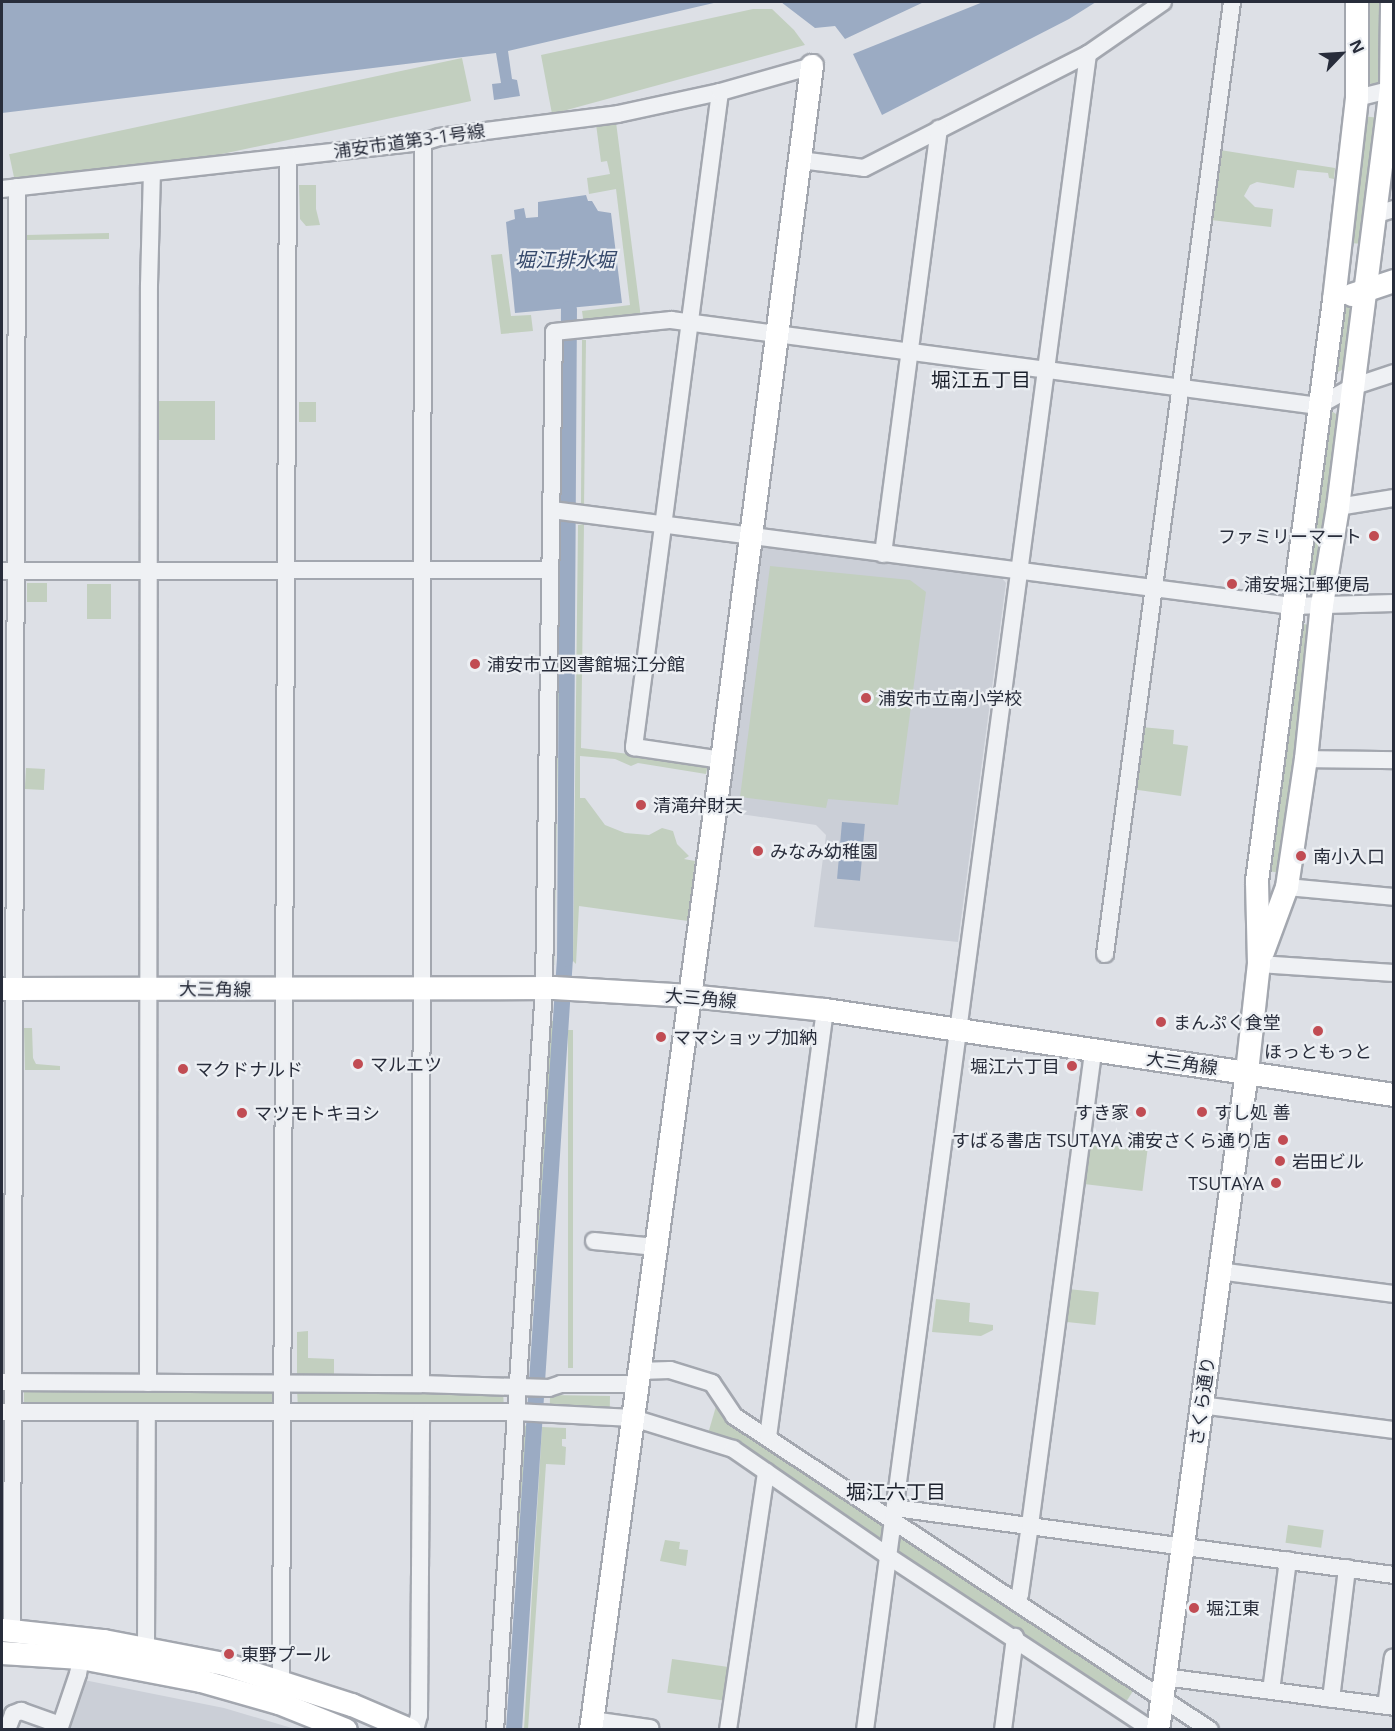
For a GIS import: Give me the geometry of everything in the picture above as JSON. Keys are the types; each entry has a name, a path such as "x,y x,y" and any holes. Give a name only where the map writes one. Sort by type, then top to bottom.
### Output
{"street":[{"path":"800,160 864,168 1088,54 1163,2"},
{"path":"1105,954 1233,2"},
{"path":"1259,964 1257,881 1318,406 1334,300 1357,98 1357,2"},
{"path":"1259,964 1287,887 1306,759 1322,605 1338,507 1364,291 1384,212 1392,90 1392,2"},
{"path":"866,1730 1088,54"},
{"path":"650,1728 592,1725 722,760 812,66"},
{"name":"浦安市道第3-1号線","path":"9,188 423,142 439,136 618,114 720,92 812,66"},
{"path":"1357,98 1392,90"},
{"path":"720,92 634,747 722,760"},
{"path":"883,554 939,129"},
{"path":"421,1384 423,142"},
{"path":"281,1681 286,990 288,157"},
{"path":"148,1383 152,173"},
{"path":"9,188 7,1630 146,1648 224,1664 352,1705 410,1730"},
{"path":"1334,300 1394,281"},
{"path":"495,1730 521,1385 557,988 550,570 554,332 671,320 1318,406 1352,387 1394,373"},
{"path":"1338,507 1394,498"},
{"path":"552,510 883,554 1021,569 1154,589 1292,606 1394,603"},
{"path":"8,571 550,570"},
{"path":"1306,759 1394,759"},
{"path":"1287,887 1394,897"},
{"path":"1259,964 1394,973"},
{"name":"さくら通り","path":"1158,1730 1247,1072 1259,964"},
{"name":"大三角線","path":"7,989 557,988 690,996 825,1010 1394,1095"},
{"path":"768,1437 825,1010"},
{"path":"1016,1602 1020,1594 1030,1525 1093,1051"},
{"path":"594,1241 656,1247"},
{"path":"1219,1271 1394,1294"},
{"path":"7,1382 521,1385 549,1388 561,1384 638,1377 670,1370 711,1383 734,1416 894,1515 1016,1602 1163,1687 1210,1730"},
{"path":"1202,1405 1394,1430"},
{"path":"7,1412 519,1413 633,1418 733,1449 888,1556 1015,1637 1152,1730"},
{"path":"146,1648 147,1413"},
{"path":"415,1730 419,1715 421,1413"},
{"path":"728,1730 766,1472"},
{"path":"894,1515 1030,1525 1394,1575"},
{"path":"1271,1690 1288,1560"},
{"path":"1331,1699 1347,1568"},
{"path":"1003,1730 1015,1637"},
{"path":"2,1653 81,1658 168,1674 242,1692 346,1730"},
{"path":"1163,1687 1271,1690 1390,1706 1393,1657"},
{"path":"7,1730 13,1714 21,1711 59,1727 78,1674 81,1658"}],"shaded area":[{"name":"浦安市立南小学校","path":"761,546 1002,578 1006,583 958,942 814,927 826,835 816,825 727,812"},
{"path":"84,1680 224,1708 295,1729 68,1730"}],"green space":[{"path":"1363,2 1384,2 1384,80 1379,85 1365,83"},
{"path":"753,9 772,9 794,30 805,45 552,114 541,55"},
{"path":"462,58 471,101 18,197 9,154"},
{"path":"1362,116 1380,118 1364,244 1349,243"},
{"path":"616,122 641,318 584,325 582,311 630,305 616,189 589,194 587,178 610,174 607,161 601,162 596,124"},
{"path":"1220,150 1335,168 1334,179 1329,178 1328,173 1297,170 1294,188 1257,182 1250,185 1244,196 1255,207 1273,209 1271,227 1211,220"},
{"path":"299,185 316,185 316,209 320,225 306,226 300,219"},
{"path":"109,233 109,239 27,240 26,235"},
{"path":"502,254 511,316 531,315 533,331 501,334 491,255"},
{"path":"1347,305 1352,309 1344,369 1338,372 1335,369 1344,306"},
{"path":"582,340 586,340 584,508 581,503"},
{"path":"562,342 564,343 563,505 559,501"},
{"path":"158,401 215,401 215,440 158,440"},
{"path":"299,402 316,402 316,422 299,422"},
{"path":"1333,412 1339,416 1317,583 1311,583 1306,581 1327,414"},
{"path":"558,523 562,523 554,965 550,965"},
{"path":"584,524 581,748 708,764 706,774 638,763 631,766 615,759 580,756 580,798 585,798 605,825 625,833 649,835 662,828 673,831 677,844 689,856 684,859 695,861 688,921 579,906 576,964 573,961 578,525"},
{"path":"770,566 910,580 926,592 898,805 828,799 826,808 740,797"},
{"path":"27,583 47,583 47,602 27,602"},
{"path":"87,584 111,584 111,619 87,619"},
{"path":"1305,624 1310,627 1313,634 1280,873 1264,870 1299,626"},
{"path":"1141,727 1174,730 1173,744 1188,746 1181,796 1131,789"},
{"path":"26,768 45,769 44,790 25,789"},
{"path":"554,1021 528,1379 526,1373 547,1032"},
{"path":"24,1028 32,1028 33,1058 36,1064 60,1066 60,1070 25,1070"},
{"path":"568,1030 573,1030 573,1368 568,1368"},
{"path":"1087,1142 1148,1149 1142,1191 1082,1184"},
{"path":"1068,1289 1099,1292 1095,1325 1065,1322"},
{"path":"936,1299 970,1303 969,1322 993,1325 993,1330 981,1336 932,1332"},
{"path":"308,1331 308,1358 334,1359 334,1378 297,1377 297,1332"},
{"path":"24,1388 275,1388 275,1408 24,1408"},
{"path":"297,1390 503,1392 504,1408 298,1409"},
{"path":"550,1395 610,1396 610,1412 550,1411"},
{"path":"717,1403 885,1521 883,1543 707,1437"},
{"path":"527,1424 503,1729 521,1431"},
{"path":"542,1427 566,1428 566,1439 562,1439 562,1446 566,1447 565,1465 546,1464 528,1729 524,1729"},
{"path":"1288,1525 1324,1530 1321,1548 1285,1543"},
{"path":"900,1534 1136,1687 1125,1703 890,1550"},
{"path":"665,1540 680,1542 679,1549 688,1550 686,1566 660,1561"},
{"path":"672,1659 728,1667 724,1701 667,1693"}],"water":[{"path":"2,2 718,2 508,51 512,79 517,80 520,96 494,100 492,84 501,83 496,53 2,113"},
{"path":"781,2 924,2 845,39 835,26 815,28"},
{"path":"983,2 1096,2 1069,19 882,115 853,54"},
{"name":"堀江排水堀","path":"586,195 588,201 592,201 598,211 611,213 622,303 515,313 506,222 515,219 514,210 524,208 526,218 538,217 538,202"},
{"path":"842,822 865,824 860,881 837,879"}],"waterway":[{"path":"514,1730 565,959 569,309"}],"place":[{"name":"ファミリーマート","path":"1374,536"},
{"name":"浦安堀江郵便局","path":"1232,584"},
{"name":"浦安市立図書館堀江分館","path":"475,664"},
{"name":"浦安市立南小学校","path":"866,698"},
{"name":"清滝弁財天","path":"641,805"},
{"name":"みなみ幼稚園","path":"758,851"},
{"name":"南小入口","path":"1301,856"},
{"name":"まんぷく食堂","path":"1161,1022"},
{"name":"ほっともっと","path":"1318,1031"},
{"name":"ママショップ加納","path":"661,1037"},
{"name":"マルエツ","path":"358,1064"},
{"name":"堀江六丁目","path":"1072,1066"},
{"name":"マクドナルド","path":"183,1069"},
{"name":"すき家","path":"1141,1112"},
{"name":"すし処 善","path":"1202,1112"},
{"name":"マツモトキヨシ","path":"242,1113"},
{"name":"すばる書店 TSUTAYA 浦安さくら通り店","path":"1283,1140"},
{"name":"岩田ビル","path":"1280,1161"},
{"name":"TSUTAYA","path":"1276,1183"},
{"name":"堀江東","path":"1194,1608"},
{"name":"東野プール","path":"229,1654"}],"district":[{"name":"堀江五丁目","path":"981,379"},
{"name":"堀江六丁目","path":"896,1491"}]}
